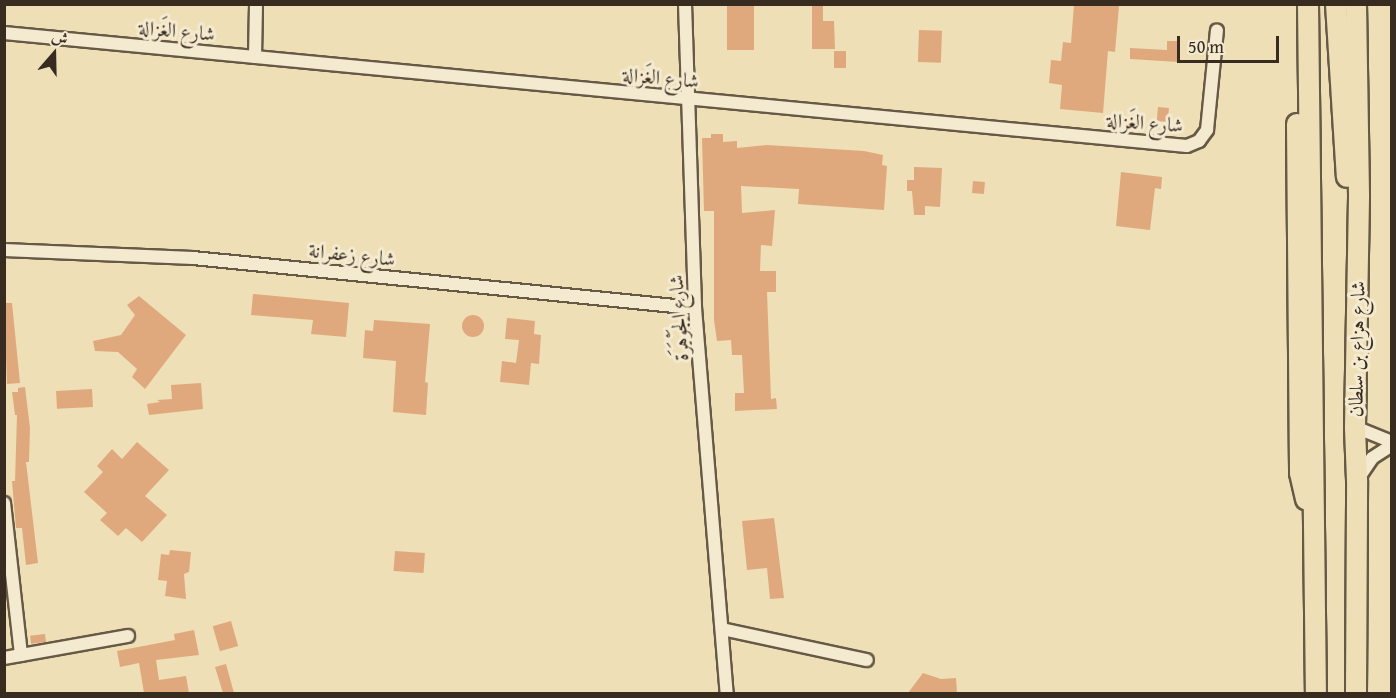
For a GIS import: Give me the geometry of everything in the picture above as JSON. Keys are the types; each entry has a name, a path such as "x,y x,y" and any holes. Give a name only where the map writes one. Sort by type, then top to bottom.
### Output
{"main road":[{"path":"1296,4 1300,473 1305,496 1315,519"},
{"name":"شارع هزاع بن سلطان","path":"1308,4 1316,693"},
{"path":"1336,4 1346,172 1349,198 1358,229"},
{"name":"شارع هزاع بن سلطان","path":"1356,4 1358,229 1355,427 1357,480 1356,693"}],"street":[{"path":"255,57 256,4"},
{"name":"شارع الجَوْهَرَة","path":"685,4 695,308 727,693"},
{"name":"شارع الغَزالة","path":"4,33 1187,146 1199,141 1207,130 1217,30"},
{"name":"شارع زعفرانة","path":"4,250 193,258 695,308"},
{"path":"1355,427 1392,444"},
{"path":"1357,480 1372,458 1392,444"},
{"path":"4,503 21,656"},
{"path":"722,629 867,660"},
{"path":"4,658 128,636"}],"building":[{"path":"727,4 754,4 754,50 727,50"},
{"path":"812,4 823,4 823,21 834,21 835,49 812,49"},
{"path":"1074,4 1119,6 1115,52 1108,51 1103,113 1060,109 1062,85 1049,83 1051,60 1061,61 1063,42 1071,43"},
{"path":"919,30 942,31 941,63 918,62"},
{"path":"1167,41 1179,41 1178,62 1130,59 1130,48 1167,50"},
{"path":"834,51 846,51 846,68 834,68"},
{"path":"1158,107 1169,108 1168,122 1157,121"},
{"path":"711,134 723,134 723,142 737,141 737,148 767,145 864,151 883,155 882,165 887,166 884,210 798,204 799,189 741,186 742,213 775,210 772,246 761,245 760,271 776,271 776,292 767,292 771,399 776,398 777,409 735,411 735,393 744,393 742,355 732,355 731,340 717,341 714,320 714,211 704,211 702,138 711,138"},
{"path":"914,167 942,168 940,207 925,206 925,215 914,215 912,191 907,191 907,180 914,180"},
{"path":"1121,172 1162,177 1161,189 1155,188 1150,230 1116,226"},
{"path":"973,181 985,182 984,194 972,193"},
{"path":"253,294 349,303 346,337 311,334 313,320 251,315"},
{"path":"139,296 186,335 145,389 132,377 137,369 118,352 95,351 93,341 121,335 135,315 127,305"},
{"path":"4,303 12,303 20,383 7,384"},
{"path":"473,315 481,318 484,326 481,334 473,337 465,334 462,326 465,318"},
{"path":"507,318 535,321 534,334 541,335 539,364 531,363 529,385 500,382 502,361 516,363 519,340 505,339"},
{"path":"374,320 430,324 425,382 428,383 426,415 393,412 396,361 363,358 365,330 373,331"},
{"path":"201,383 203,409 149,415 147,404 160,402 157,400 172,399 171,385"},
{"path":"25,387 30,428 29,462 26,462 38,563 26,565 22,528 16,528 12,481 15,481 17,415 15,415 12,392 18,392 18,388"},
{"path":"92,389 93,407 57,409 56,391"},
{"path":"137,442 169,470 145,496 167,515 142,542 126,528 118,536 100,520 107,513 84,492 103,472 97,466 112,449 122,459"},
{"path":"774,518 784,598 770,599 767,568 747,570 742,521"},
{"path":"170,550 191,552 189,572 184,574 186,599 165,596 167,581 158,580 161,554 169,555"},
{"path":"395,551 425,553 424,573 394,571"},
{"path":"231,621 238,646 220,651 213,626"},
{"path":"194,630 199,655 156,660 159,680 186,676 189,693 144,693 139,663 120,667 117,651 175,640 174,634"},
{"path":"45,634 46,642 31,644 30,636"},
{"path":"226,664 234,693 223,693 215,667"},
{"path":"923,673 941,679 956,678 957,693 908,693"}]}
